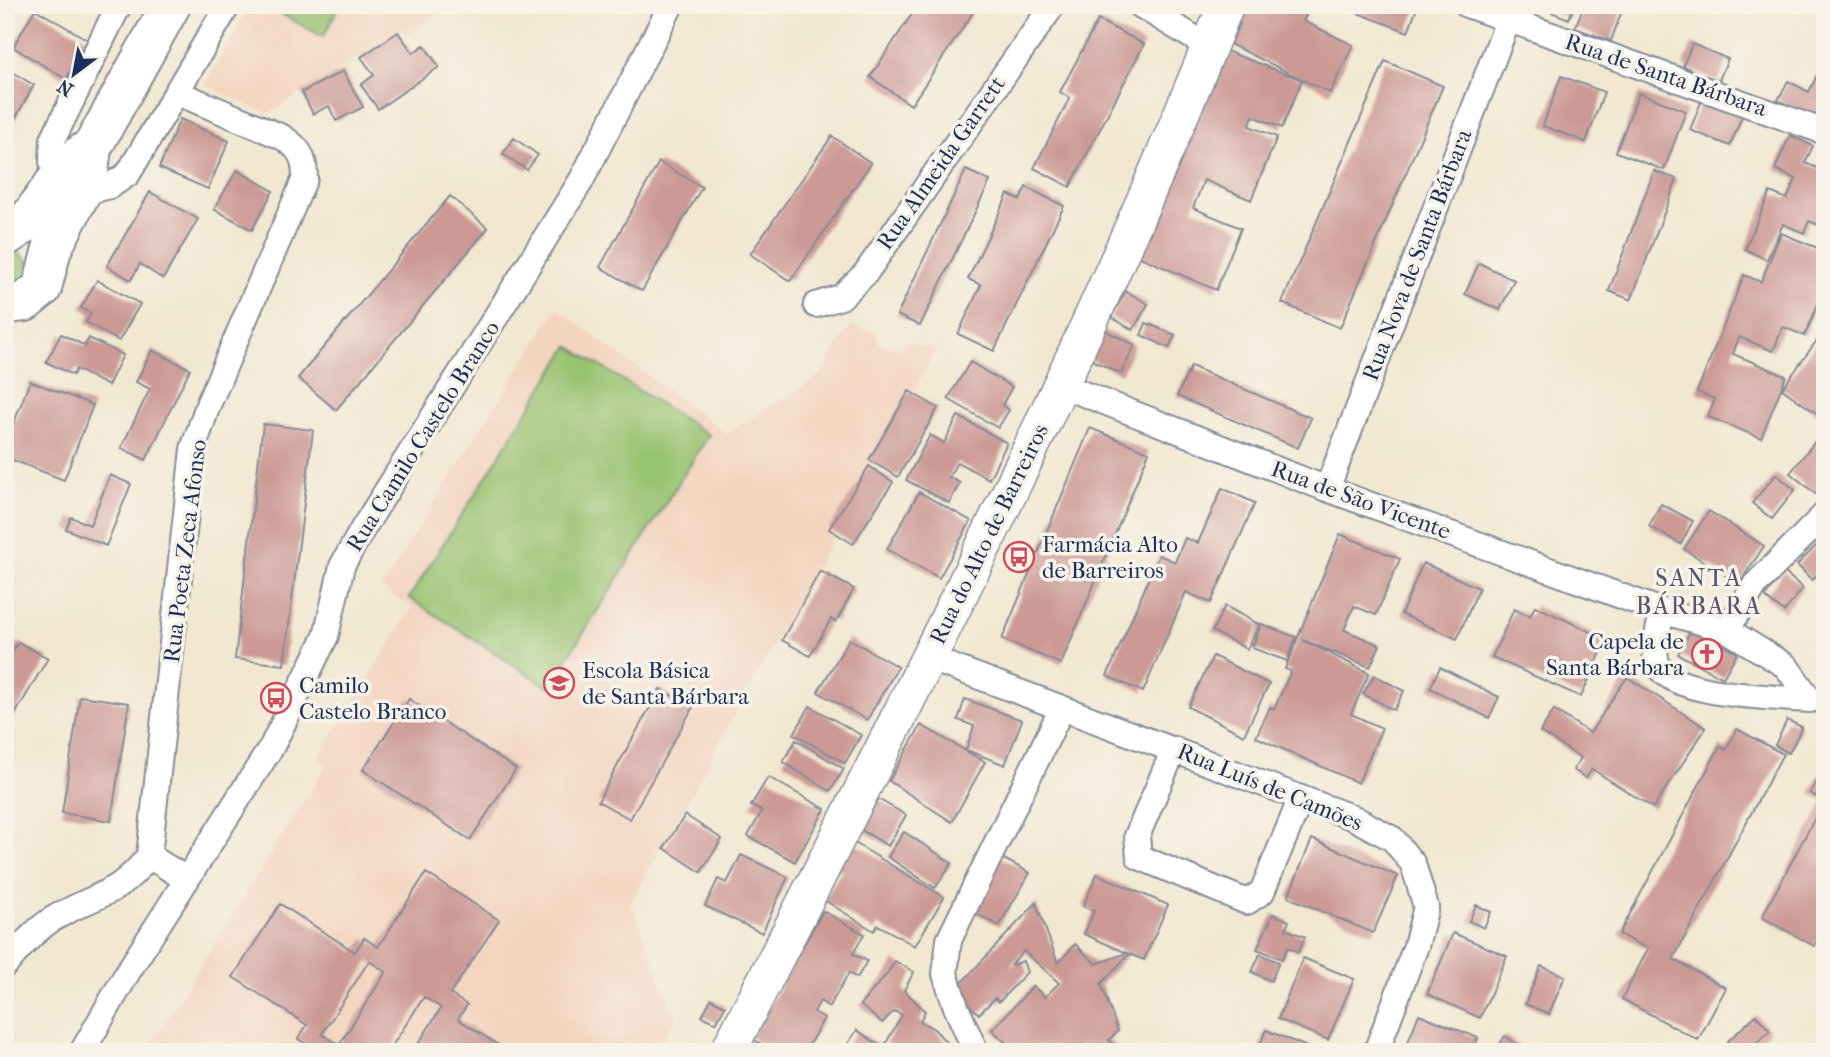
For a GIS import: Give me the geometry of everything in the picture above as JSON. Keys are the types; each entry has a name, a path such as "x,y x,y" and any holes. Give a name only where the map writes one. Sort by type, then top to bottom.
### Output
{"main road":[{"path":"8,307 35,296 46,277 46,266 69,186 70,162 93,146 171,5"},
{"path":"5,237 26,224 69,186"},
{"path":"5,237 27,239 37,246 46,266"}],"street":[{"path":"118,5 53,139 52,162 69,186 110,186 128,174 228,5"},
{"name":"Rua Camilo Castelo Branco","path":"82,1052 186,880 272,746 309,676 326,636 342,566 582,181 671,5"},
{"name":"Rua Almeida Garrett","path":"817,306 841,297 865,274 1053,5"},
{"path":"1140,5 1209,47"},
{"name":"Rua do Alto de Barreiros","path":"728,1052 929,658 1061,385 1226,5"},
{"name":"Rua de Santa Bárbara","path":"1467,5 1511,13 1825,132"},
{"name":"Rua Nova de Santa Bárbara","path":"1327,489 1511,13"},
{"name":"Rua Poeta Zeca Afonso","path":"149,856 193,449 208,405 305,178 305,161 296,145 178,93"},
{"name":"Rua de São Vicente","path":"1061,385 1327,489 1662,611 1727,630 1786,666 1817,699"},
{"path":"1727,630 1755,585 1825,514"},
{"name":"Rua de São Vicente","path":"1662,611 1656,657 1659,667 1667,675 1696,688 1817,699"},
{"name":"Rua Luís de Camões","path":"929,658 1354,818 1393,839 1412,864 1426,907 1416,946 1376,1052"},
{"path":"976,1052 945,974 949,940 1062,708"},
{"path":"1174,749 1137,836 1139,858 1247,902 1262,892 1301,798"},
{"path":"5,965 29,939 57,916 108,894 130,880 149,856 186,880"}],"shaded area":[{"path":"250,5 453,5 409,35 403,30 268,114 205,85"},
{"name":"Escola Básica de Santa Bárbara","path":"557,308 726,434 819,376 851,325 875,332 880,344 897,349 909,342 936,350 631,903 676,1017 655,1052 146,1052 327,764 318,758 412,608 381,588"}],"green space":[{"path":"284,5 340,5 323,37 280,13"},
{"path":"5,250 17,250 31,264 30,277 5,290"},
{"path":"569,346 709,435 549,687 409,598"}],"building":[{"path":"918,5 978,5 911,105 870,77"},
{"path":"1240,5 1311,5 1303,21 1353,45 1330,93 1230,44 1240,23 1233,20"},
{"path":"1349,5 1418,5 1408,32 1347,9"},
{"path":"1534,5 1574,5 1569,19"},
{"path":"1584,5 1624,5 1611,41 1575,28"},
{"path":"35,9 88,40 66,79 13,47"},
{"path":"1098,20 1144,44 1070,187 1034,168 1070,98 1060,92"},
{"path":"398,32 413,53 424,45 439,67 378,109 361,85 374,75 361,57"},
{"path":"1692,44 1728,59 1718,82 1683,66"},
{"path":"1226,51 1302,80 1282,128 1253,116 1249,126 1277,137 1251,200 1204,180 1193,208 1241,228 1216,290 1140,257"},
{"path":"1825,59 1825,125 1778,100 1788,81 1809,92"},
{"path":"1385,61 1443,86 1340,328 1282,303"},
{"path":"5,68 34,85 11,126 5,123"},
{"path":"343,71 363,107 336,121 329,106 313,114 302,92"},
{"path":"1561,76 1604,92 1586,142 1543,126"},
{"path":"1639,93 1686,111 1664,170 1616,152"},
{"path":"1703,97 1743,114 1730,146 1690,130"},
{"path":"180,119 229,141 208,189 159,168"},
{"path":"1790,135 1813,146 1805,163 1825,171 1825,228 1809,221 1804,233 1783,224 1767,260 1745,249 1770,192 1787,199 1796,179 1775,169"},
{"path":"832,136 871,163 790,281 750,254"},
{"path":"514,138 538,155 527,170 503,154"},
{"path":"659,162 702,187 642,291 600,267"},
{"path":"237,170 273,191 252,230 214,209"},
{"path":"966,170 990,181 920,326 897,315"},
{"path":"1654,171 1677,179 1631,300 1609,291"},
{"path":"1026,187 1064,206 994,351 958,334 981,285 968,279 1008,194 1020,200"},
{"path":"150,192 198,219 163,279 140,264 131,280 107,266"},
{"path":"450,196 488,228 336,410 298,378"},
{"path":"1781,233 1825,251 1825,286 1805,336 1783,327 1773,351 1739,337 1733,354 1786,376 1761,438 1708,417 1715,399 1697,392 1744,275 1761,282"},
{"path":"1479,263 1514,280 1500,310 1465,294"},
{"path":"97,280 140,304 119,341 86,322 91,314 81,308"},
{"path":"1126,291 1148,304 1133,330 1111,317"},
{"path":"1146,323 1175,335 1169,348 1141,335"},
{"path":"1825,329 1825,419 1782,389"},
{"path":"1104,330 1135,345 1121,374 1090,359"},
{"path":"61,334 85,346 89,338 123,355 108,386 76,369 73,375 46,362"},
{"path":"152,350 190,369 146,460 121,448 150,389 136,382"},
{"path":"970,362 1012,387 1002,405 1009,410 998,428 948,399"},
{"path":"1191,366 1311,418 1298,448 1177,396"},
{"path":"30,381 93,405 64,480 5,457 5,446"},
{"path":"909,391 938,408 898,477 869,460"},
{"path":"958,416 1007,443 989,479 957,462 949,477 960,483 949,503 906,480 930,435 944,443"},
{"path":"263,424 313,430 284,665 235,659"},
{"path":"1090,428 1149,452 1061,664 1002,639"},
{"path":"1825,429 1825,483 1816,494 1790,473"},
{"path":"869,466 893,482 853,544 829,529"},
{"path":"1776,474 1795,490 1772,519 1752,503"},
{"path":"110,475 131,484 106,546 66,529 71,517 90,525"},
{"path":"1222,488 1255,503 1211,603 1186,592 1143,692 1107,676 1159,555 1175,562 1185,538 1198,543"},
{"path":"919,492 971,521 939,578 887,549"},
{"path":"1661,504 1693,521 1681,544 1649,526"},
{"path":"1709,511 1764,546 1739,584 1684,549"},
{"path":"1340,534 1400,559 1376,615 1354,606 1344,630 1380,645 1370,667 1303,640 1369,673 1351,714 1382,728 1358,783 1256,737 1270,707 1274,709 1291,671 1285,669"},
{"path":"1818,544 1825,551 1825,568 1812,580 1797,565"},
{"path":"1423,563 1479,588 1457,639 1401,614"},
{"path":"820,571 854,589 836,622 831,619 810,656 782,640"},
{"path":"1784,572 1803,588 1784,612 1765,597"},
{"path":"1225,606 1260,625 1247,649 1212,631"},
{"path":"1535,606 1607,639 1581,697 1492,657 1514,609 1530,616"},
{"path":"1261,624 1296,637 1287,661 1252,648"},
{"name":"Capela de Santa Bárbara","path":"1692,628 1737,653 1723,678 1678,654"},
{"path":"849,639 898,667 867,720 818,692"},
{"path":"18,642 48,658 10,723 5,721 5,665"},
{"path":"1213,656 1269,684 1244,735 1188,707"},
{"path":"1440,667 1499,697 1489,718 1430,688"},
{"path":"1374,675 1404,691 1394,710 1363,694"},
{"path":"1627,677 1706,728 1653,808 1592,769 1586,778 1573,770 1581,758 1540,732 1554,710 1590,733"},
{"path":"660,689 693,707 630,819 598,801"},
{"path":"80,696 129,703 111,821 62,813"},
{"path":"409,699 516,769 470,840 363,770"},
{"path":"965,699 1022,720 1005,765 966,750 974,726 958,720"},
{"path":"810,706 861,735 845,763 794,734"},
{"path":"1787,720 1802,727 1789,753 1775,745"},
{"path":"921,725 985,762 952,822 889,781"},
{"path":"1737,729 1783,754 1673,959 1726,988 1698,1040 1622,999 1648,949 1619,934 1720,746 1726,750"},
{"path":"796,740 844,769 830,791 783,762"},
{"path":"1825,764 1825,926 1814,946 1762,917 1824,801 1810,793"},
{"path":"768,777 825,809 795,862 748,836 762,811 751,806"},
{"path":"878,799 906,815 888,846 860,829"},
{"path":"685,815 722,839 701,872 664,848"},
{"path":"904,832 952,863 935,888 888,857"},
{"path":"1312,839 1398,876 1373,933 1288,897"},
{"path":"853,842 944,897 915,946 878,925 874,931 824,900 842,870 838,868"},
{"path":"741,855 788,877 762,933 705,906 718,879 727,883"},
{"path":"1002,858 1030,873 999,926 972,911"},
{"path":"426,873 499,920 450,994 467,1005 458,1019 509,1052 413,1052 441,1008 424,997 388,1052 310,1052 313,1048 298,1039 307,1025 233,977 280,904 355,952 364,938 378,947","holes":["369,961 386,972 339,1045 322,1034"]},
{"path":"1097,874 1168,905 1144,960 1129,954 1101,984 1118,1031 1109,1040 1122,1052 1088,1052 1081,1045 1075,1052 1057,1052 1050,1046 1044,1052 1016,1052 992,1030 1033,986 1045,997 1059,983 1024,951 1010,966 1023,961 1027,972 999,1002 995,998 979,1014 954,991 1036,903 1058,963 1075,944 1096,964 1127,953 1084,934 1094,911 1083,906"},
{"path":"1476,905 1491,912 1484,928 1469,921"},
{"path":"823,911 864,934 853,954 867,961 857,978 849,973 829,1007 820,1001 814,1012 824,1018 805,1052 775,1052 751,1038"},
{"path":"1273,914 1289,921 1286,929 1305,937 1298,952 1288,947 1282,959 1257,949"},
{"path":"1453,933 1507,956 1480,1018 1427,994"},
{"path":"1260,954 1279,962 1271,981 1252,972"},
{"path":"1303,958 1354,979 1328,1040 1278,1019"},
{"path":"895,961 914,972 904,990 925,1011 920,1021 934,1029 950,1046 944,1052 894,1052 886,1043 902,1015 894,1011 882,1023 860,1005"},
{"path":"1541,966 1565,976 1549,1014 1525,1004"},
{"path":"711,999 725,1006 716,1023 702,1016"},
{"path":"1419,1014 1478,1038 1472,1052 1404,1052"},
{"path":"1756,1015 1770,1031 1746,1052 1738,1052 1728,1041"},
{"path":"857,1030 880,1046 877,1052 851,1052 845,1048"},
{"path":"1266,1030 1319,1052 1257,1052"},
{"path":"1505,1036 1529,1052 1495,1052"}],"place":[{"name":"Farmácia Alto de Barreiros","path":"1019,557"},
{"name":"Capela de Santa Bárbara","path":"1707,654"},
{"name":"Escola Básica de Santa Bárbara","path":"559,683"},
{"name":"Camilo Castelo Branco","path":"276,698"}],"district":[{"name":"SANTA BÁRBARA","path":"1699,592"}]}
